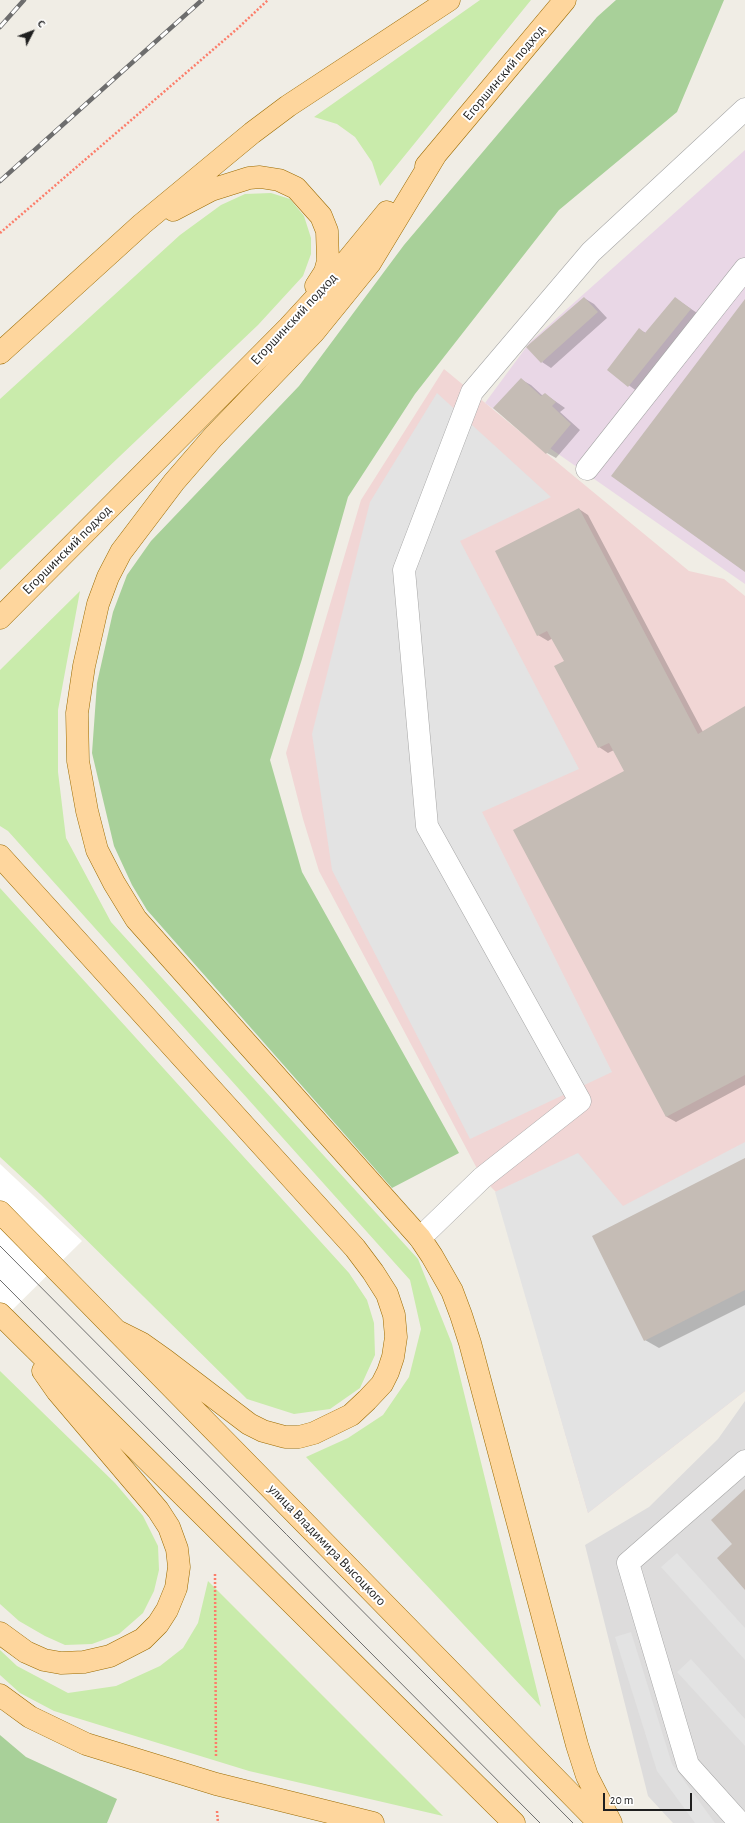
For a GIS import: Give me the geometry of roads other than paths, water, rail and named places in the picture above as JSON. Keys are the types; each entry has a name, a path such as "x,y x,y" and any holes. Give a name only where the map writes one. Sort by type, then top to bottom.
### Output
{"main road":[{"path":"0,353 142,224 252,133 288,106 449,0"},
{"name":"Егоршинский подход","path":"0,618 289,327 323,290 565,0"},
{"path":"436,154 370,263 314,332 238,411 179,476 121,552 108,577 95,618 84,666 78,712 78,760 87,811 97,850 114,883 136,918 420,1238 448,1285 462,1315 577,1745 587,1776 611,1823"},
{"path":"142,224 184,205 211,190 249,178 260,177 279,180 296,188 321,216 327,231 328,247 325,272 289,327"},
{"path":"0,856 355,1248 387,1294 394,1315 396,1337 394,1357 382,1384 351,1415 314,1433 299,1437 285,1437 263,1431 249,1424 141,1343 117,1331"},
{"name":"улица Владимира Высоцкого","path":"0,1212 599,1823"},
{"path":"0,1633 26,1652 44,1660 61,1663 84,1662 110,1656 143,1638 158,1624 167,1610 176,1588 179,1567 177,1549 172,1534 158,1510 57,1391 5,1319"},
{"path":"5,1319 514,1823"},
{"path":"0,1695 30,1717 86,1744 216,1784 373,1823"}],"lane":[{"path":"420,1238 482,1178 580,1101 426,826 404,570 472,392 591,252 745,109"},
{"path":"587,470 745,269"},
{"path":"740,1823 688,1765 628,1564 745,1461"}],"tram line":[{"path":"0,1246 573,1823"},
{"path":"0,1280 540,1823"}],"railway":[{"path":"0,27 24,0"},
{"path":"0,181 202,0"}]}
